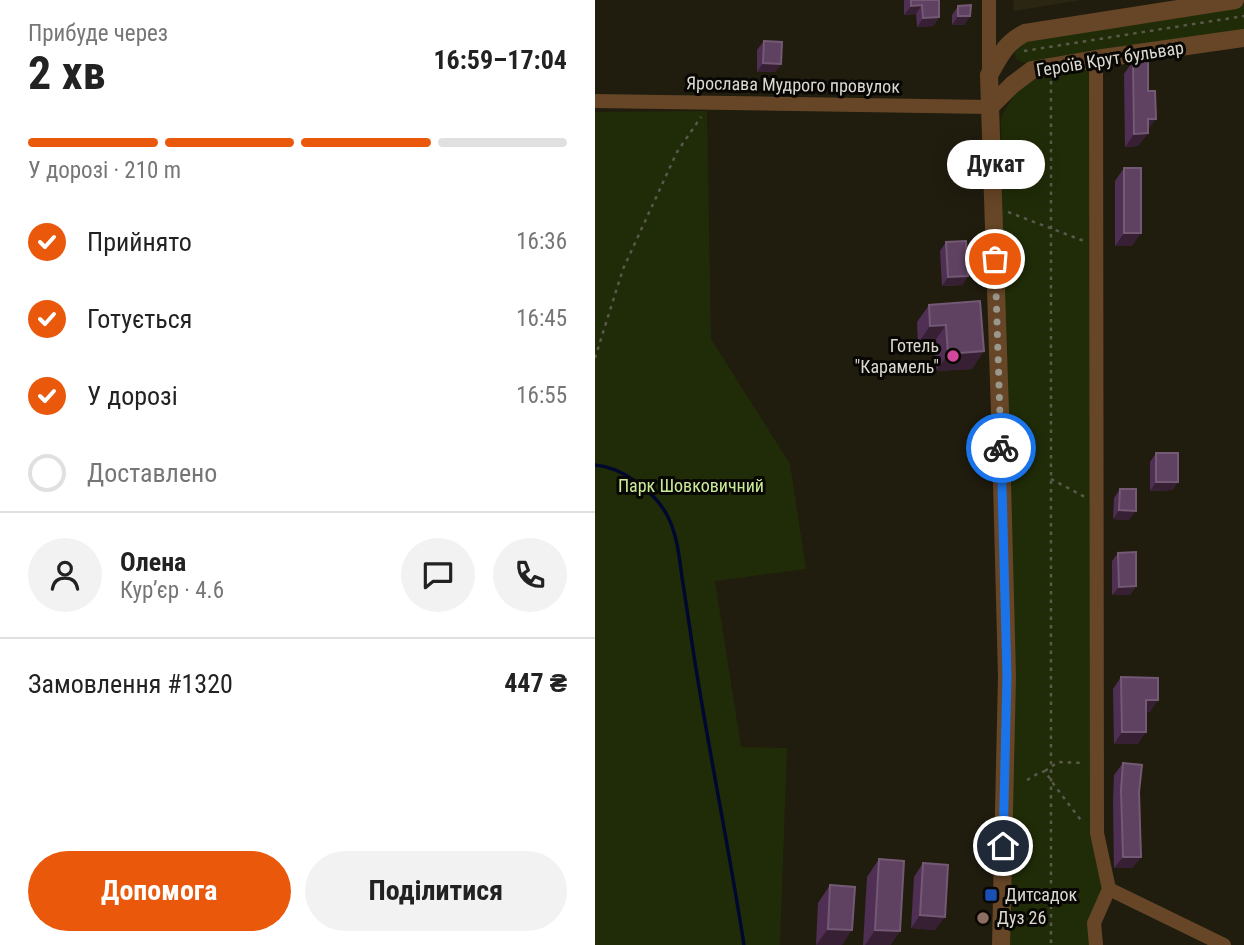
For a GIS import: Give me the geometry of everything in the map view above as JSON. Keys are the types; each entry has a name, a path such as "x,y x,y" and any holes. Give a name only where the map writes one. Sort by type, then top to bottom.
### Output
{"street":[{"path":"989,0 1007,676 1001,945"},
{"path":"989,75 1004,49 1013,39 1025,33 1235,0"},
{"name":"Героїв Крут бульвар","path":"990,107 1032,70 1244,38"},
{"path":"1096,59 1097,833 1109,889 1094,923 1096,945"},
{"name":"Ярослава Мудрого провулок","path":"595,101 990,107"},
{"path":"1109,889 1224,945"}],"path":[{"path":"1021,52 1244,16"},
{"path":"1051,67 1051,945"},
{"path":"595,358 622,269 677,152 710,103"},
{"path":"993,206 1097,246"},
{"path":"1051,480 1097,503"},
{"path":"1027,780 1058,762 1097,764"},
{"path":"1045,771 1084,824 1097,833"}],"shaded area":[{"path":"1013,0 1081,0 1014,11"}],"green space":[{"path":"1244,4 1244,31 1025,63 1017,60 1013,48 1019,42"},
{"path":"1089,69 1092,832 1102,887 1101,898 1089,922 1089,945 1007,945 1001,118 1017,93 1038,78"},
{"name":"Парк Шовковичний","path":"707,111 711,339 790,464 806,569 715,581 741,747 787,748 780,945 595,945 595,112"}],"building":[{"path":"911,0 939,0 939,17 923,18 922,5 911,6"},
{"path":"971,5 970,16 958,16 958,6"},
{"path":"764,41 782,42 781,64 763,63"},
{"path":"1148,60 1148,91 1155,91 1156,119 1148,119 1148,133 1134,134 1133,61"},
{"path":"1124,168 1141,168 1141,233 1124,233"},
{"path":"966,241 968,276 948,277 946,242"},
{"path":"980,301 984,351 948,354 946,325 930,326 929,305"},
{"path":"1156,453 1178,453 1178,482 1156,482"},
{"path":"1120,489 1136,489 1136,511 1119,510"},
{"path":"1136,552 1136,586 1119,587 1118,553"},
{"path":"1121,677 1158,678 1158,700 1146,700 1146,732 1122,732"},
{"path":"1123,763 1142,765 1139,792 1141,857 1123,857"},
{"path":"879,859 904,861 900,931 875,930"},
{"path":"923,863 948,865 945,917 920,915"},
{"path":"830,885 855,887 852,930 828,929"}],"waterway":[{"path":"595,465 616,470 646,489 667,515 673,530 744,945"}],"way so far":[{"path":"995,259 1001,448"}],"place":[{"name":"Дукат","path":"995,259"},
{"name":"Готель \"Карамель\"","path":"953,356"},
{"name":"Дитсадок","path":"991,895"},
{"name":"Дуз 26","path":"983,918"}],"route":[{"path":"1001,448 1007,676 1003,846"}]}
